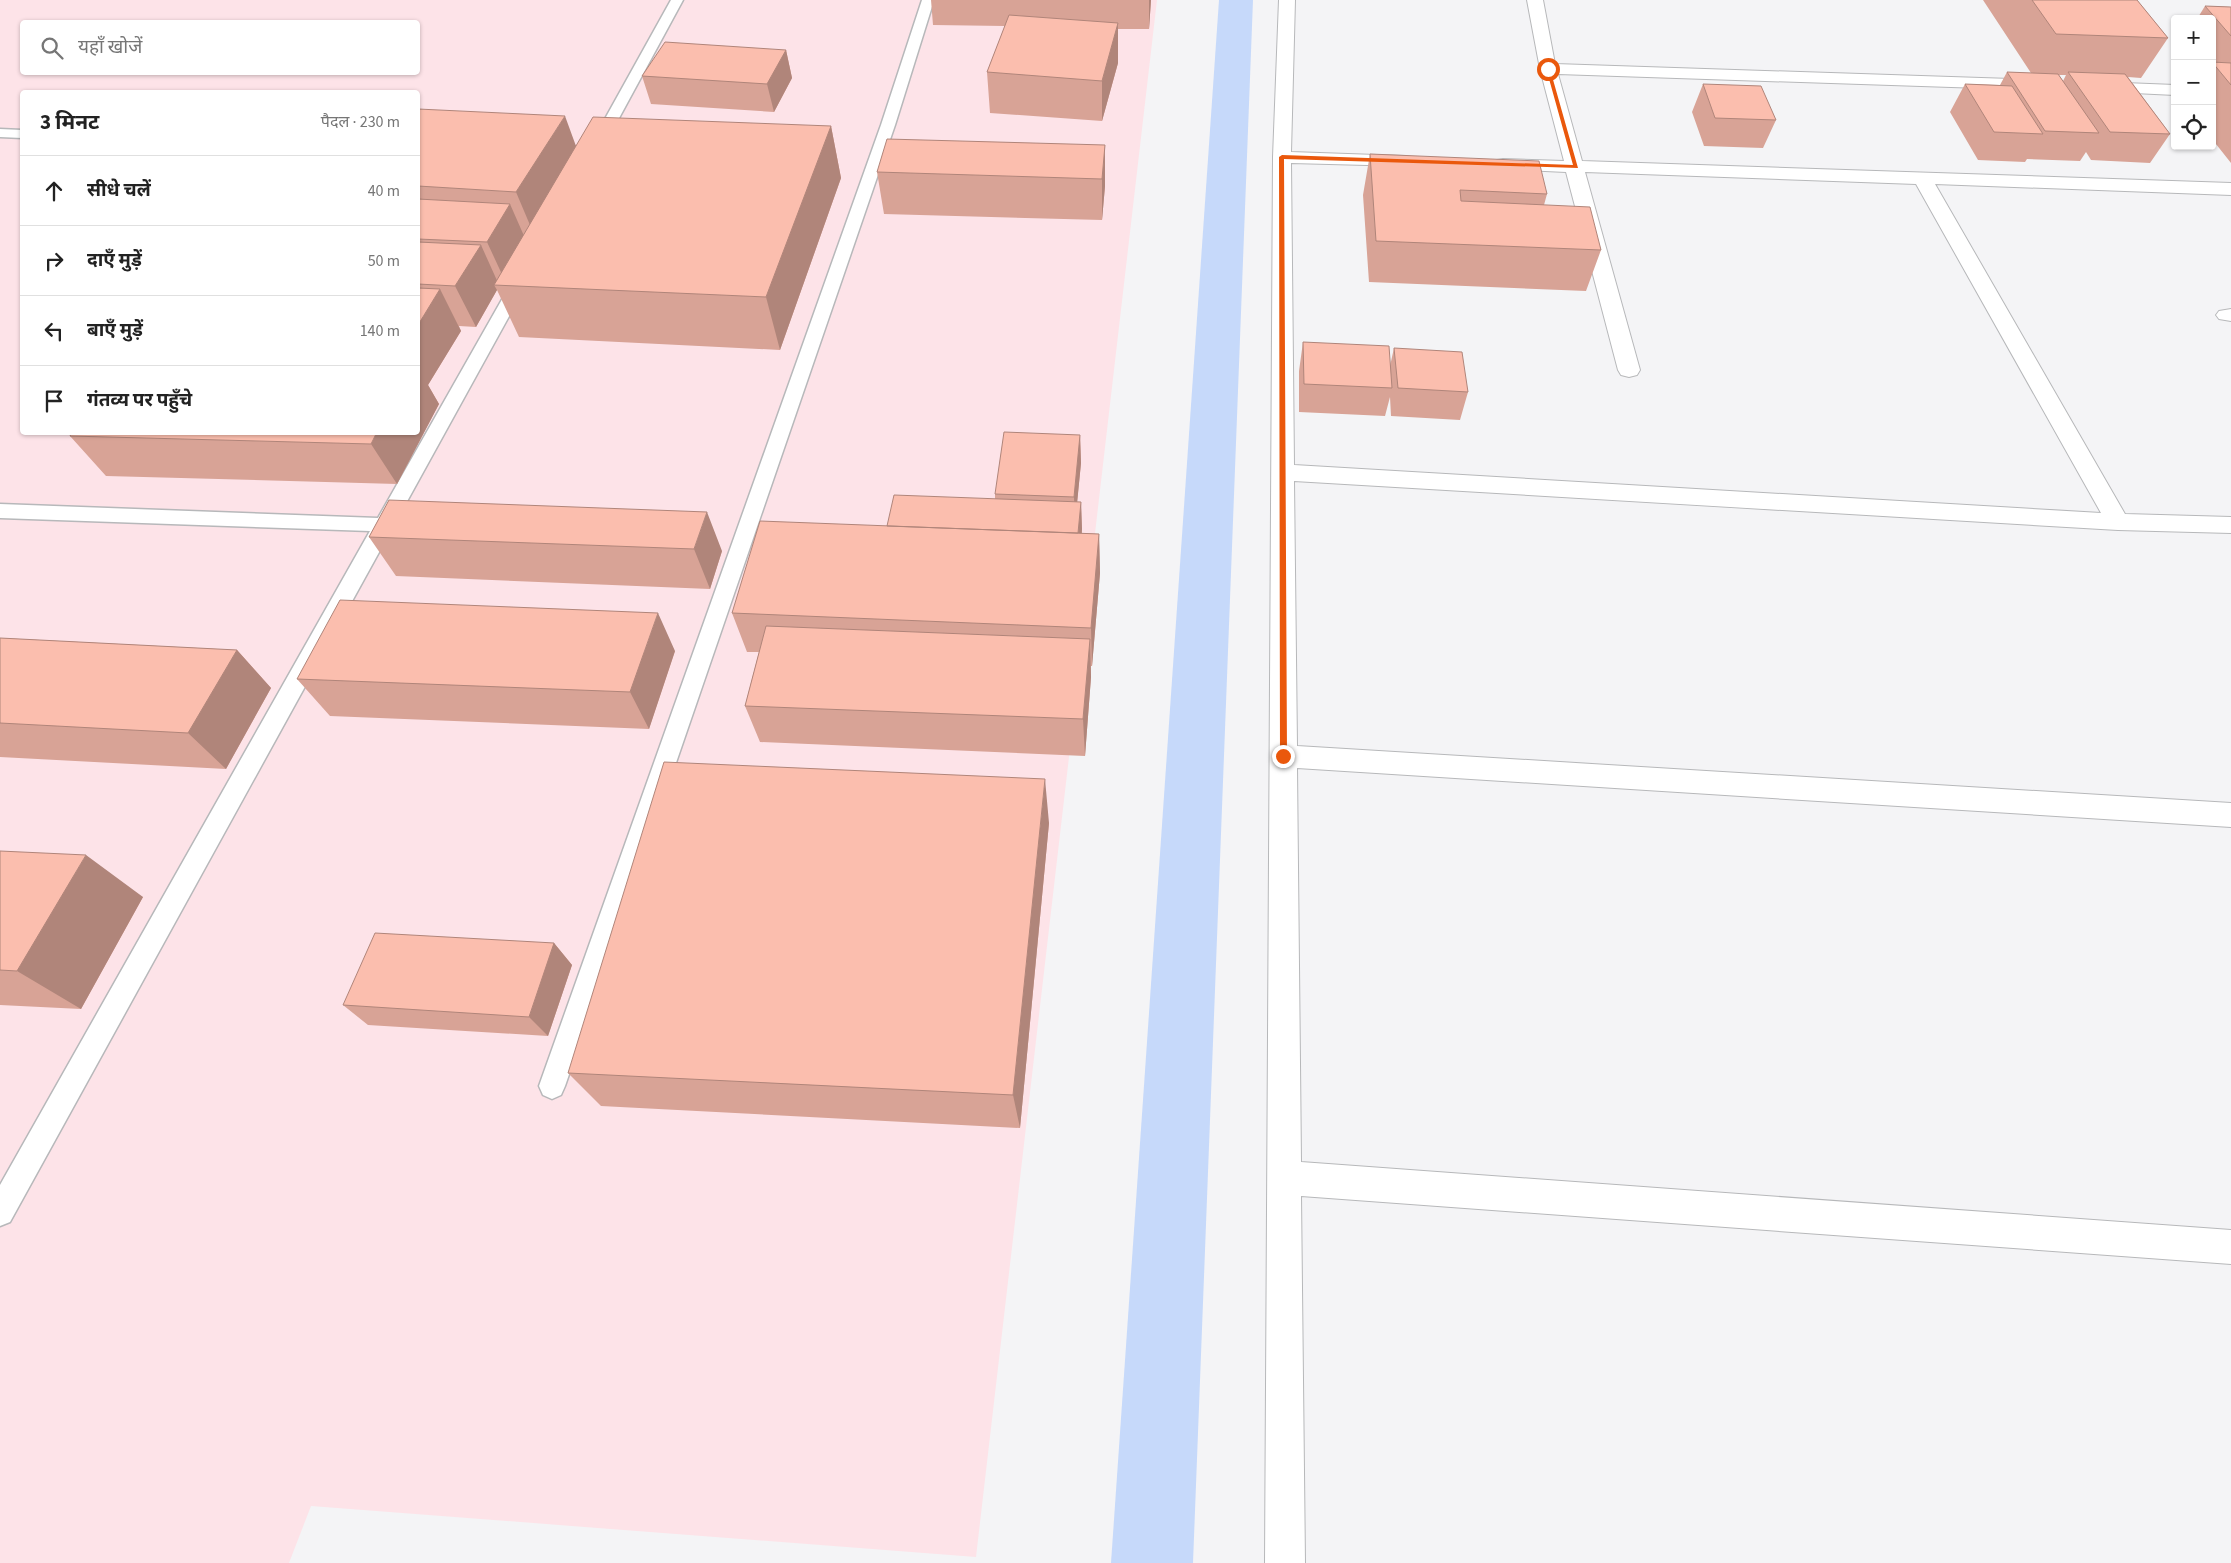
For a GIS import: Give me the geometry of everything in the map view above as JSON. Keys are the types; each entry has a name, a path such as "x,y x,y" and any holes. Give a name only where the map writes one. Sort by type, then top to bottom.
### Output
{"street":[{"path":"1285,1563 1282,157 1286,0"},
{"path":"1535,0 1548,69 1576,167 1629,370"},
{"path":"1548,69 2055,86"},
{"path":"2085,87 2171,90"},
{"path":"1282,157 1419,162"},
{"path":"1488,164 2231,189"},
{"path":"1923,179 2118,522"},
{"path":"1282,472 2118,522 2231,525"},
{"path":"1283,756 2231,815"},
{"path":"1284,1178 2231,1247"}],"lane":[{"path":"590,146 677,0"},
{"path":"552,1086 882,144 928,0"},
{"path":"0,133 20,134"},
{"path":"0,1212 382,525 532,260"},
{"path":"0,511 382,525"}],"shaded area":[{"path":"0,0 1157,0 976,1557 311,1506 289,1563 0,1563"}],"building":[{"path":"2032,0 2137,0 2168,38 2056,34"},
{"path":"2205,6 2231,7 2231,36 2216,19 2216,15 2213,15"},
{"path":"1009,15 1118,23 1102,81 987,72"},
{"path":"665,42 786,50 767,84 642,76"},
{"path":"2216,62 2231,63 2231,85 2216,67"},
{"path":"2007,72 2058,74 2099,133 2045,131"},
{"path":"2068,72 2125,74 2170,134 2110,132"},
{"path":"1703,84 1761,86 1776,120 1715,118"},
{"path":"1965,84 2012,86 2043,134 1994,132"},
{"path":"420,109 565,116 516,192 420,186"},
{"path":"593,117 831,126 766,297 494,285"},
{"path":"887,139 1105,145 1102,179 877,172"},
{"path":"1370,154 1539,161 1547,194 1460,190 1461,201 1590,207 1601,250 1376,241"},
{"path":"420,199 510,204 487,242 420,239"},
{"path":"420,242 481,245 455,286 420,284"},
{"path":"420,288 440,289 420,322"},
{"path":"1303,342 1389,346 1392,388 1304,384"},
{"path":"1394,348 1462,352 1468,392 1398,388"},
{"path":"1004,432 1080,435 1074,497 995,494"},
{"path":"70,435 376,435 371,444"},
{"path":"894,495 1081,502 1078,533 887,526"},
{"path":"389,500 707,512 694,549 369,537"},
{"path":"760,521 1099,534 1091,628 732,613"},
{"path":"340,600 658,613 630,692 297,679"},
{"path":"766,626 1090,639 1083,719 745,706"},
{"path":"0,638 237,650 188,733 0,723"},
{"path":"664,762 1045,779 1013,1095 568,1073"},
{"path":"0,851 86,855 17,971 0,970"},
{"path":"375,933 554,943 529,1017 343,1005"}],"waterway":[{"path":"1152,1563 1236,0"}],"route":[{"path":"1283,756 1282,157 1576,167 1548,69"}]}
